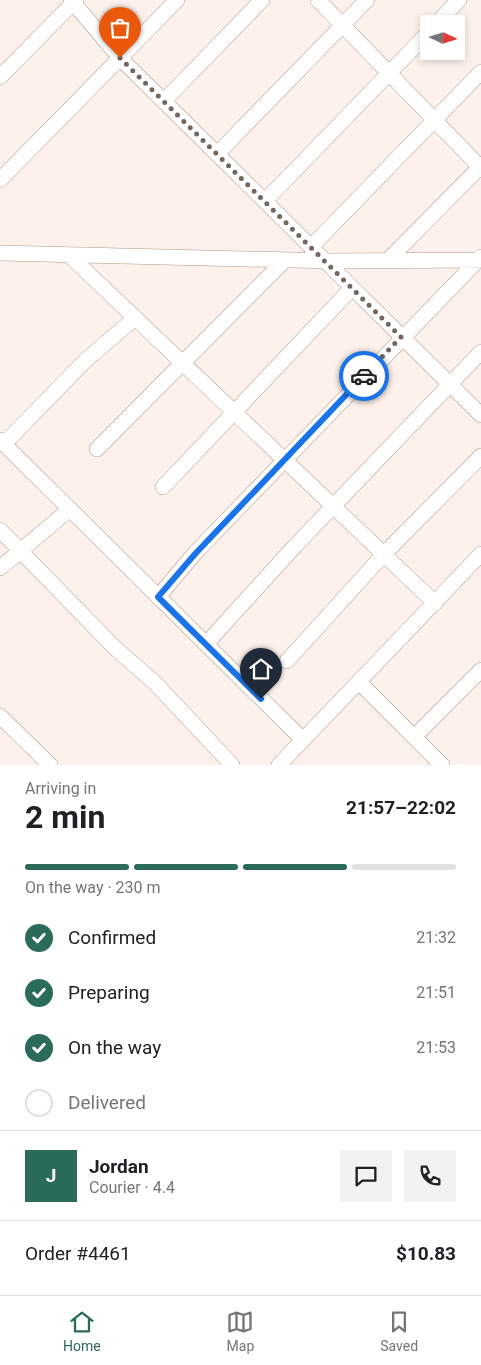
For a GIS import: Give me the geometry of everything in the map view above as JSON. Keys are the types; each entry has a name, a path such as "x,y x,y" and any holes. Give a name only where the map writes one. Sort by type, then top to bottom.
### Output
{"street":[{"path":"0,180 178,0"},
{"path":"164,101 262,0"},
{"path":"318,0 387,74 481,167 387,261"},
{"path":"218,154 367,0"},
{"path":"445,15 459,0"},
{"path":"3,69 73,1 120,58 481,415"},
{"path":"264,201 420,41"},
{"path":"311,247 481,72"},
{"path":"0,253 325,261 480,259"},
{"path":"69,255 435,603"},
{"path":"158,597 195,554 401,337 480,259"},
{"path":"98,449 285,260"},
{"path":"163,487 352,288"},
{"path":"136,318 86,360 2,442 302,740"},
{"path":"206,644 333,506 481,352"},
{"path":"287,660 384,554 481,456"},
{"path":"0,568 20,549 70,509"},
{"path":"0,530 114,647 154,683 232,765"},
{"path":"279,765 481,554"},
{"path":"414,737 481,670"},
{"path":"359,682 442,765"},
{"path":"0,716 50,765"}],"way so far":[{"path":"120,58 401,337 364,376"}],"route":[{"path":"261,699 158,597 195,554 364,376"}]}
